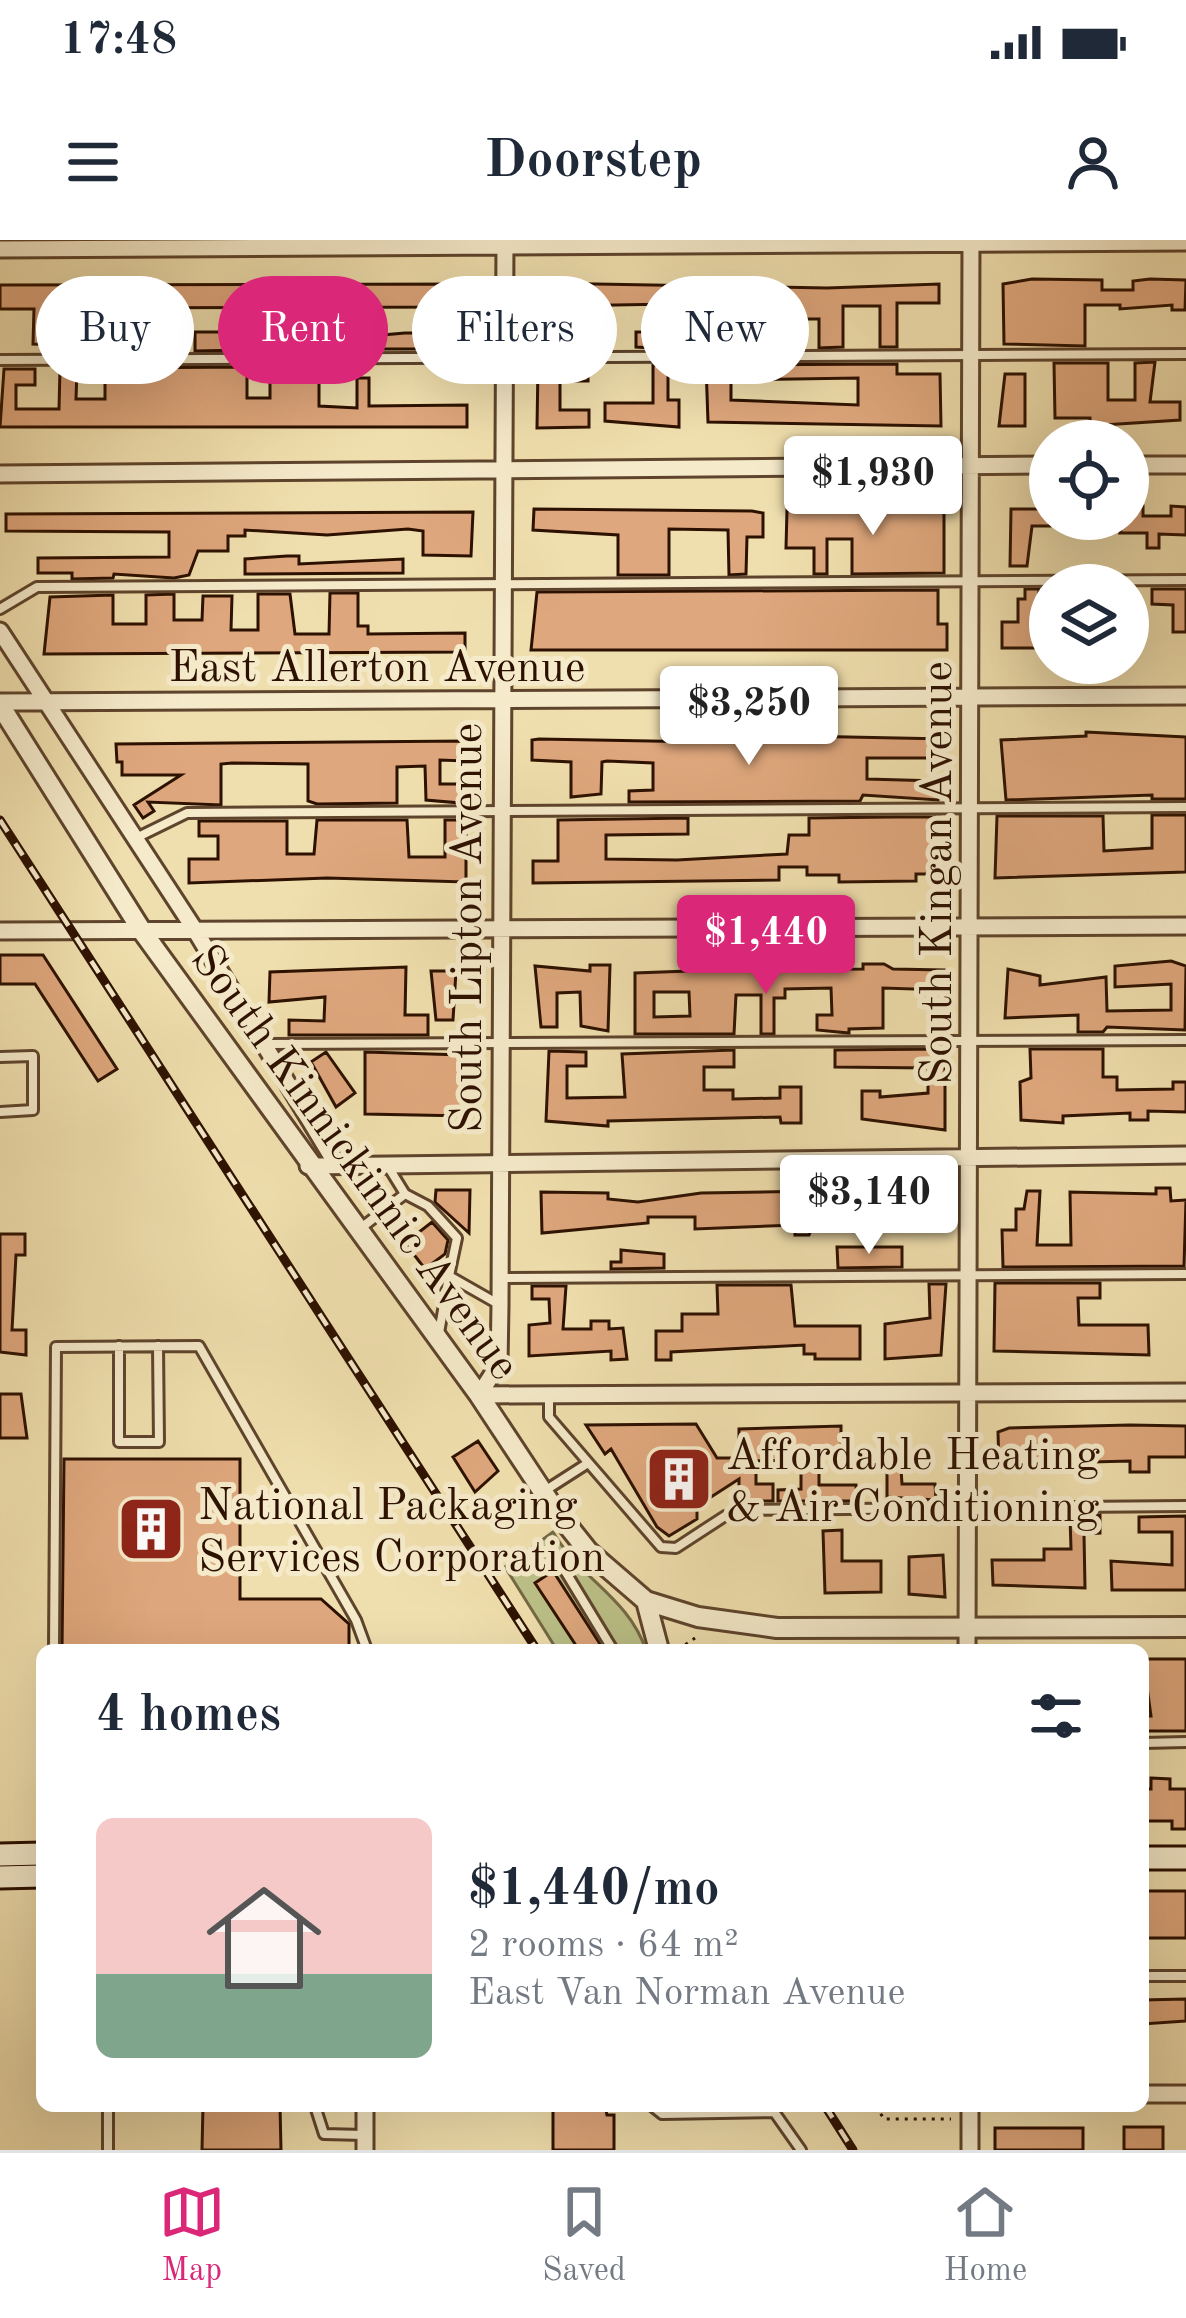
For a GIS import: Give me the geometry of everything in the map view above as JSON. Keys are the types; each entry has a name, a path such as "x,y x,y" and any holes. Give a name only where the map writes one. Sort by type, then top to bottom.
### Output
{"main road":[{"path":"0,1855 36,1854"},
{"path":"1149,1858 1186,1858"},
{"path":"0,1877 36,1876"}],"street":[{"name":"South Kingan Avenue","path":"967,1644 971,242"},
{"path":"0,249 1186,242"},
{"name":"South Lipton Avenue","path":"504,276 505,243"},
{"name":"South Lipton Avenue","path":"478,1395 499,1364 503,384"},
{"path":"0,474 1029,465"},
{"path":"1149,465 1186,465"},
{"name":"South Kinnickinnic Avenue","path":"0,631 195,930 334,1162"},
{"name":"East Allerton Avenue","path":"0,704 1186,696"},
{"name":"South Kinnickinnic Avenue","path":"0,704 142,931 308,1166 583,1544 646,1601"},
{"path":"0,931 1186,926"},
{"path":"308,1166 334,1162 1186,1155"},
{"path":"478,1395 1186,1392"},
{"path":"646,1601 698,1617 777,1628 1186,1627"},
{"path":"646,1601 657,1644"},
{"path":"1149,2094 1186,2093"},
{"path":"365,2112 365,2143"},
{"path":"970,2112 970,2150"}],"lane":[{"path":"617,358 1186,354"},
{"path":"0,360 412,359"},
{"path":"0,609 37,587 1186,580"},
{"path":"135,839 187,813 1186,807"},
{"path":"266,1044 1186,1040"},
{"path":"0,1057 33,1056 33,1110 0,1112"},
{"path":"385,1162 406,1194 428,1206 457,1238 438,1340"},
{"path":"356,1231 406,1194"},
{"path":"500,1278 1186,1274"},
{"path":"448,1276 500,1305"},
{"path":"119,1346 119,1442 159,1442 158,1346"},
{"path":"54,1644 56,1347 199,1346 356,1620 365,1644"},
{"path":"549,1395 549,1417 585,1465 661,1547 676,1548 729,1513 1186,1507"},
{"path":"543,1492 585,1465"},
{"path":"583,1544 559,1562 609,1644"},
{"path":"1149,1743 1186,1742"},
{"path":"1149,1976 1186,1976"},
{"path":"108,2112 108,2150"},
{"path":"318,2112 325,2134 365,2143"},
{"path":"660,2112 706,2112"},
{"path":"774,2112 801,2150"}],"path":[{"path":"687,1644 695,1638"},
{"path":"880,2112 884,2119 951,2119"}],"green space":[{"path":"553,1532 628,1616 643,1644 553,1644 505,1567"}],"building":[{"path":"1032,279 1102,280 1102,290 1133,290 1133,281 1186,280 1185,310 1172,310 1172,305 1120,309 1120,305 1085,305 1085,346 1004,344 1003,284"},
{"path":"388,284 412,284 412,307 388,307"},
{"path":"617,284 641,285 641,305 617,305"},
{"path":"939,284 939,303 897,303 897,347 880,347 880,306 843,306 843,347 819,348 819,319 809,319 809,288"},
{"path":"0,285 36,285 36,344 34,309 0,309"},
{"path":"194,285 218,285 218,308 194,308"},
{"path":"195,332 218,332 218,351 195,351"},
{"path":"412,333 412,349 388,349 388,334"},
{"path":"1155,362 1150,402 1180,402 1180,420 1055,418 1054,363 1108,363 1108,400 1135,400 1135,363"},
{"path":"809,364 897,364 897,374 940,374 941,426 708,422 707,384 731,384 731,400 858,405 858,378 809,379"},
{"path":"194,367 218,367 218,384 247,384 247,398 270,398 270,384 319,384 319,406 357,408 357,384 369,384 369,406 467,405 467,427 0,427 4,369 35,369 35,385 16,385 16,409 59,409 60,384 76,384 76,399 105,399 105,384 194,384"},
{"path":"1005,374 1025,374 1025,426 999,426"},
{"path":"538,384 560,384 560,410 589,410 589,427 537,428"},
{"path":"653,384 668,384 668,400 679,400 679,427 605,421 605,403 653,403"},
{"path":"1171,506 1186,507 1186,535 1159,534 1159,548 1147,548 1149,516 1171,516"},
{"path":"944,508 944,573 852,574 852,539 827,539 827,574 814,574 814,548 786,548 787,510"},
{"path":"534,509 752,511 763,513 763,537 747,537 746,574 729,575 728,530 669,529 669,575 618,575 618,535 533,530"},
{"path":"1011,509 1029,509 1027,566 1010,566"},
{"path":"473,512 471,556 423,555 423,531 408,529 327,535 245,530 245,536 228,536 228,551 198,551 189,575 174,578 114,574 113,578 72,579 72,573 38,573 38,558 169,557 169,532 6,531 6,514"},
{"path":"299,556 299,564 403,559 403,573 245,574 245,559"},
{"path":"1025,589 1029,589 1029,648 1002,648 1002,622 1018,622 1018,599 1025,599"},
{"path":"1152,589 1186,589 1186,632 1173,632 1173,605 1152,604"},
{"path":"938,590 938,624 947,624 947,650 531,650 537,592"},
{"path":"330,593 358,593 358,626 368,626 368,634 465,633 465,652 44,654 50,597 113,595 113,624 146,624 146,595 174,594 174,620 202,620 203,596 232,596 231,630 258,630 258,594 290,594 295,634 329,634"},
{"path":"1086,732 1186,737 1186,799 1152,799 1152,795 1006,800 1001,740 1086,736"},
{"path":"755,735 946,739 945,758 867,758 867,779 938,781 938,800 863,795 860,801 629,802 629,791 653,790 653,763 607,761 602,762 601,794 571,797 571,762 532,760 532,740 539,739 706,742 755,740"},
{"path":"466,741 466,761 440,760 440,784 461,784 461,803 426,800 425,766 397,767 397,803 317,804 308,801 308,764 232,763 221,764 221,805 148,802 154,811 143,818 134,805 181,775 122,775 116,744"},
{"path":"1152,815 1186,815 1186,872 995,878 997,816 1103,816 1104,851 1152,848"},
{"path":"940,817 943,874 916,874 916,881 839,882 839,875 807,875 807,867 779,867 779,880 533,883 533,861 558,861 558,820 688,818 688,834 606,835 606,859 677,860 787,854 789,835 809,835 809,818"},
{"path":"317,820 407,820 409,857 445,857 445,820 466,820 466,882 327,878 189,883 189,859 218,859 218,836 199,836 199,821 287,821 287,854 314,854"},
{"path":"0,955 43,955 117,1069 98,1081 35,984 0,984"},
{"path":"1171,961 1186,966 1185,1030 1107,1027 1103,1032 1078,1032 1078,1015 1005,1018 1008,969 1040,976 1040,985 1106,977 1107,1011 1171,1010 1171,984 1115,987 1115,966"},
{"path":"689,964 708,964 708,970 863,969 863,964 884,964 893,969 944,970 944,990 883,988 883,1028 849,1029 849,1033 817,1030 817,1015 832,1015 831,988 785,989 785,998 774,998 774,1034 761,1034 761,995 736,995 734,1034 635,1034 635,973 689,971","holes":["654,992 689,992 690,1016 654,1017"]},
{"path":"590,965 610,965 608,1031 581,1026 580,992 557,993 557,1027 541,1027 535,966 590,971"},
{"path":"406,967 405,1015 428,1015 428,1035 289,1035 289,1020 324,1021 325,997 269,1002 270,972"},
{"path":"431,971 456,971 453,1020 436,1020"},
{"path":"945,1049 945,1130 862,1119 862,1091 880,1091 880,1097 928,1093 928,1068 835,1067 835,1050"},
{"path":"1030,1049 1103,1049 1103,1077 1117,1077 1117,1090 1173,1089 1173,1082 1186,1082 1186,1112 1148,1111 1148,1120 1130,1120 1130,1113 1063,1116 1063,1123 1021,1120 1020,1082 1031,1078"},
{"path":"734,1050 734,1067 704,1067 704,1090 733,1090 733,1099 780,1098 780,1087 801,1087 801,1123 781,1123 780,1117 608,1121 608,1126 546,1121 549,1051 586,1052 586,1066 567,1066 567,1098 625,1097 622,1054"},
{"path":"326,1052 355,1093 336,1107 311,1062"},
{"path":"365,1052 463,1055 466,1116 365,1114"},
{"path":"1156,1188 1170,1188 1171,1201 1186,1200 1184,1266 1003,1267 1002,1230 1016,1230 1016,1209 1024,1209 1027,1191 1040,1191 1037,1245 1071,1245 1070,1192 1156,1194"},
{"path":"436,1190 470,1190 469,1233 435,1202"},
{"path":"815,1191 815,1199 864,1191 942,1191 945,1219 815,1221 809,1235 795,1235 795,1225 695,1229 695,1217 648,1217 648,1223 542,1233 541,1192 608,1193 608,1199 638,1202 701,1193"},
{"path":"432,1222 448,1240 445,1254 425,1269 405,1243"},
{"path":"0,1234 25,1234 25,1255 16,1255 12,1330 26,1330 26,1355 0,1352"},
{"path":"837,1247 902,1247 902,1267 838,1268"},
{"path":"621,1250 664,1254 664,1268 611,1269 611,1262 621,1262"},
{"path":"995,1283 1100,1283 1100,1298 1078,1298 1079,1325 1148,1325 1149,1355 994,1351"},
{"path":"929,1284 946,1284 941,1355 885,1359 885,1324 930,1318"},
{"path":"717,1285 791,1285 795,1326 860,1326 860,1359 815,1359 815,1354 804,1354 804,1345 671,1352 671,1360 656,1360 656,1331 682,1331 682,1314 718,1314"},
{"path":"532,1286 566,1286 563,1329 591,1329 591,1321 609,1321 609,1329 623,1328 627,1359 611,1360 611,1351 529,1356 529,1325 550,1323 549,1299 532,1299"},
{"path":"0,1394 21,1394 27,1438 0,1438"},
{"name":"Affordable Heating & Air Conditioning","path":"696,1424 717,1458 739,1458 739,1429 841,1426 841,1452 819,1452 819,1485 856,1485 857,1501 778,1501 778,1490 801,1489 801,1460 756,1461 756,1484 773,1484 773,1501 739,1501 739,1479 697,1506 697,1519 669,1536 657,1527 611,1449 605,1454 586,1425"},
{"path":"1186,1426 1186,1457 1149,1457 1149,1472 1130,1472 1130,1461 1092,1462 1092,1453 1064,1453 1064,1464 999,1466 998,1432 1009,1428"},
{"path":"478,1441 498,1471 475,1492 453,1457"},
{"name":"National Packaging Services Corporation","path":"64,1459 240,1459 240,1599 321,1599 349,1624 349,1644 62,1644"},
{"path":"901,1469 902,1484 935,1484 936,1500 887,1497 887,1470"},
{"path":"1100,1515 1100,1533 1084,1534 1085,1588 993,1585 992,1560 1044,1560 1044,1549 1071,1549 1070,1517"},
{"path":"1186,1516 1186,1590 1112,1590 1111,1561 1172,1565 1172,1532 1139,1532 1139,1517"},
{"path":"842,1530 842,1561 881,1561 881,1592 825,1593 823,1531"},
{"path":"943,1555 945,1597 909,1594 909,1557"},
{"path":"553,1571 600,1644 575,1644 535,1583"},
{"path":"1149,1659 1186,1659 1186,1731 1149,1731"},
{"path":"1151,1778 1170,1779 1170,1789 1186,1789 1186,1829 1172,1829 1172,1821 1149,1821"},
{"path":"1149,1891 1186,1891 1186,1938 1149,1938"},
{"path":"1186,1999 1186,2021 1149,2024 1149,2000"},
{"path":"203,2112 280,2112 281,2150 202,2150"},
{"path":"553,2112 614,2115 614,2150 553,2150"},
{"path":"1124,2127 1163,2127 1163,2150 1124,2150"},
{"path":"995,2128 1083,2128 1083,2150 995,2150"}],"railway":[{"path":"0,820 533,1644"},
{"path":"829,2112 853,2150"}],"place":[{"name":"Affordable Heating & Air Conditioning","path":"679,1479"},
{"name":"National Packaging Services Corporation","path":"151,1529"}]}
